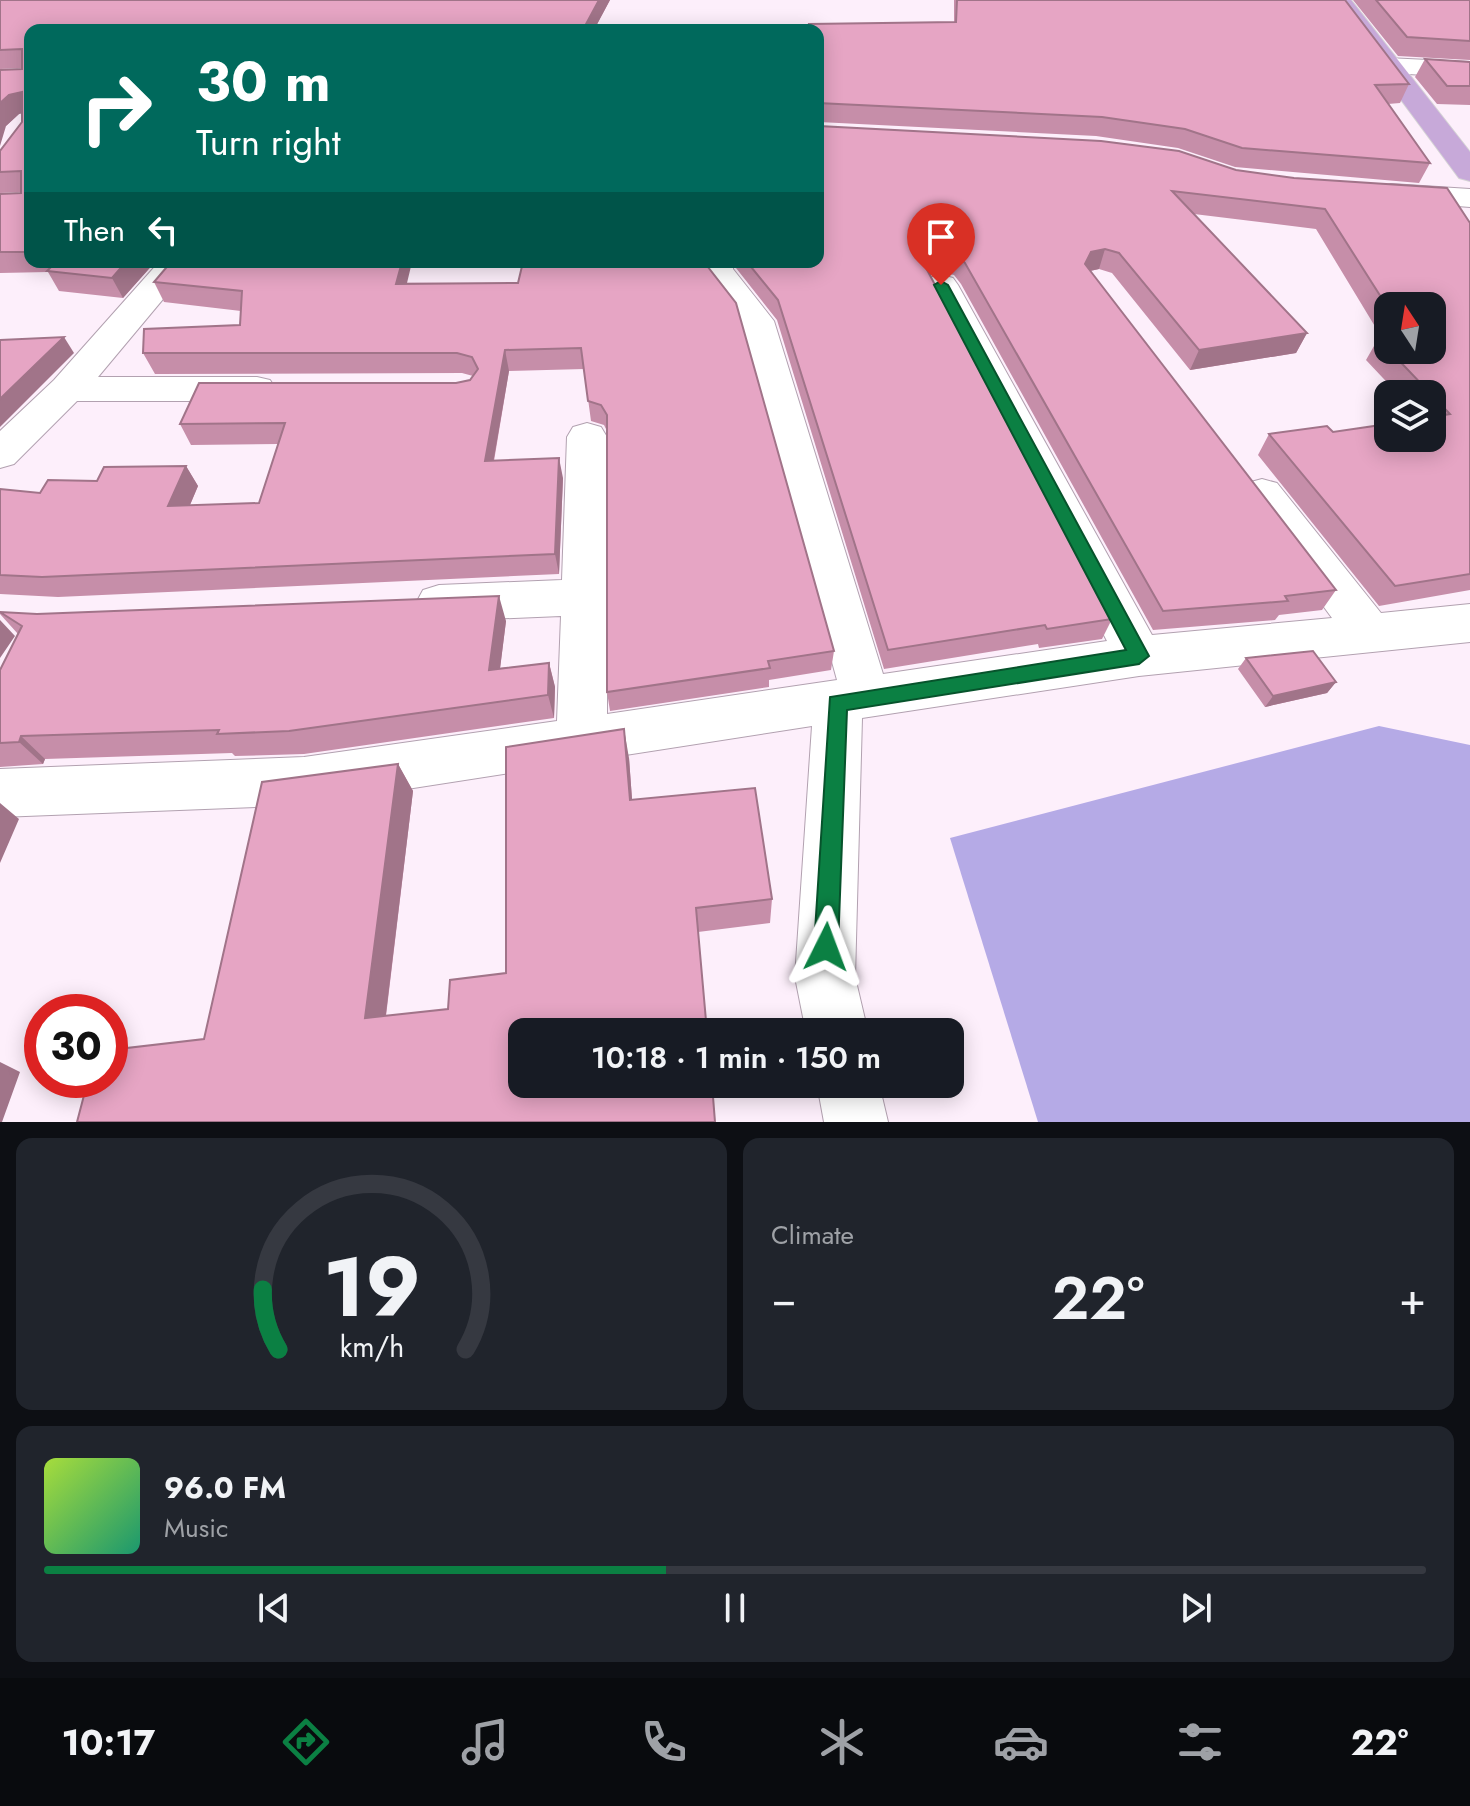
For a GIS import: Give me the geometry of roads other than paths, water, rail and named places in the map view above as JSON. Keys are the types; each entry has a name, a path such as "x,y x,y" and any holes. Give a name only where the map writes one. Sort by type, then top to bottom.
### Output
{"main road":[{"path":"1339,0 1470,172"}],"street":[{"path":"1387,66 1470,70"},
{"path":"1362,191 1470,198"},
{"path":"1,451 67,389 172,268"},
{"path":"716,268 756,321 852,701 825,977 834,1018"},
{"path":"941,285 1139,656"},
{"path":"67,389 288,389"},
{"path":"582,740 587,437"},
{"path":"1242,469 1368,631"},
{"path":"393,605 584,597"},
{"path":"0,793 304,781 1139,656 1470,623"},
{"path":"851,1098 856,1122"}]}
